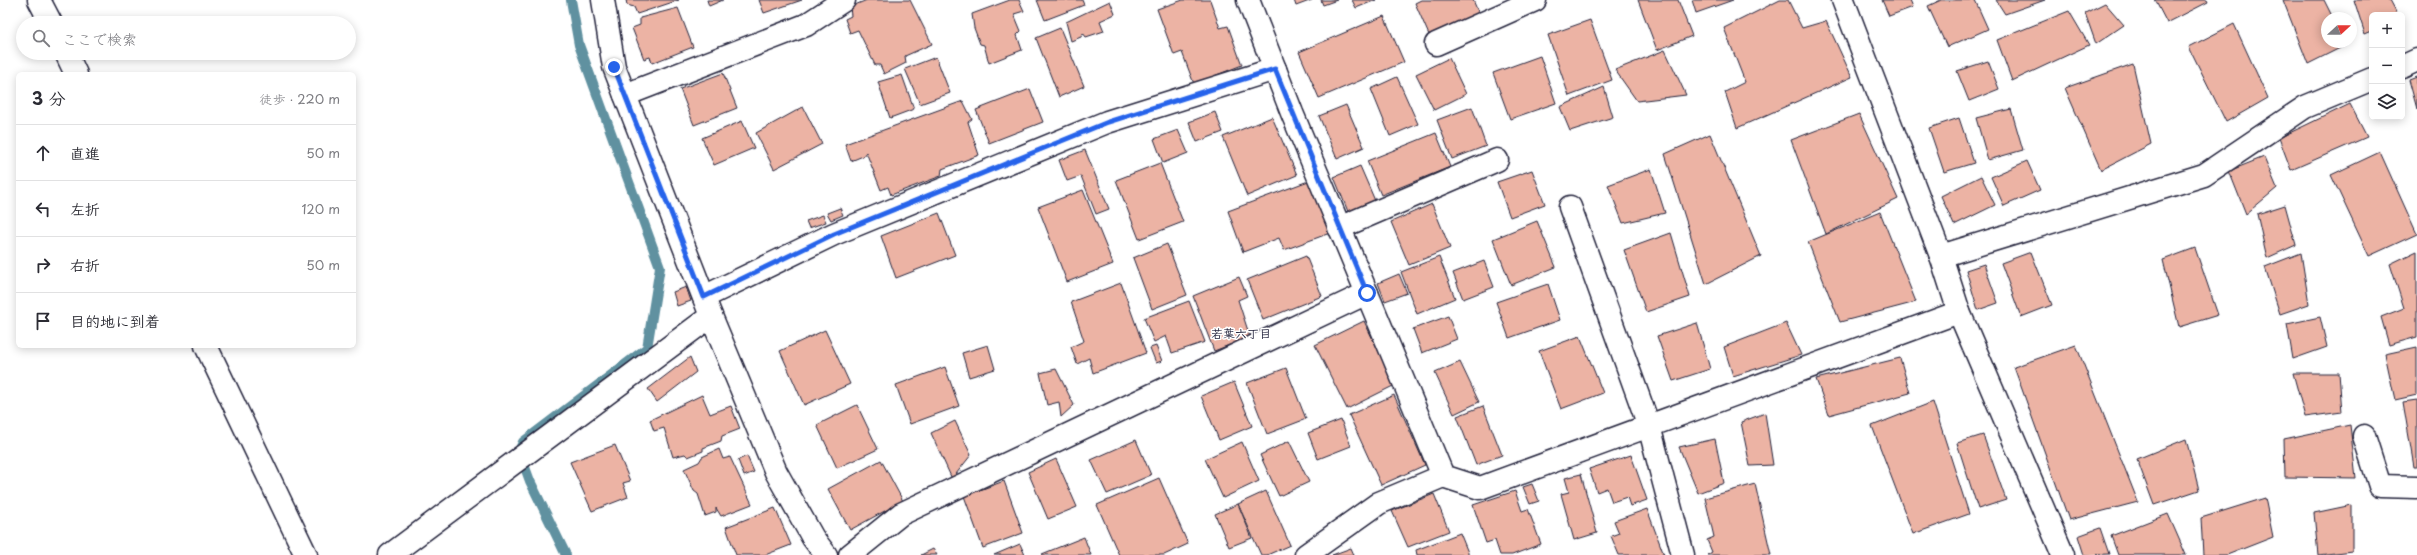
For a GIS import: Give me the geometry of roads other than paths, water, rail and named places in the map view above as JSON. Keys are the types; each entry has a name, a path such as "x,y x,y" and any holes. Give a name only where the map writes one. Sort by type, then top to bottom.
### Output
{"street":[{"path":"39,0 47,16"},
{"path":"603,0 614,67 707,306 776,472 813,538 826,555"},
{"path":"625,95 806,25 844,0"},
{"path":"1248,0 1339,228 1443,476"},
{"path":"1436,44 1535,0"},
{"path":"1843,0 1941,256 1959,312 2062,555"},
{"path":"69,60 75,72"},
{"path":"2405,65 2417,60"},
{"path":"390,555 707,306 834,234 1100,125 1275,69"},
{"path":"1941,256 2204,175 2305,107 2369,80"},
{"path":"1339,228 1497,160"},
{"path":"1570,207 1648,426 1683,555"},
{"path":"850,555 901,514 1367,293"},
{"path":"1306,555 1379,503 1443,476 1480,488 1959,312"},
{"path":"207,348 306,555"},
{"path":"2364,436 2380,486 2417,487"}],"waterway":[{"path":"566,555 530,481 519,451 523,442 647,348 660,267 579,45 571,0"}],"district":[{"name":"若葉六丁目","path":"1241,334"}]}
